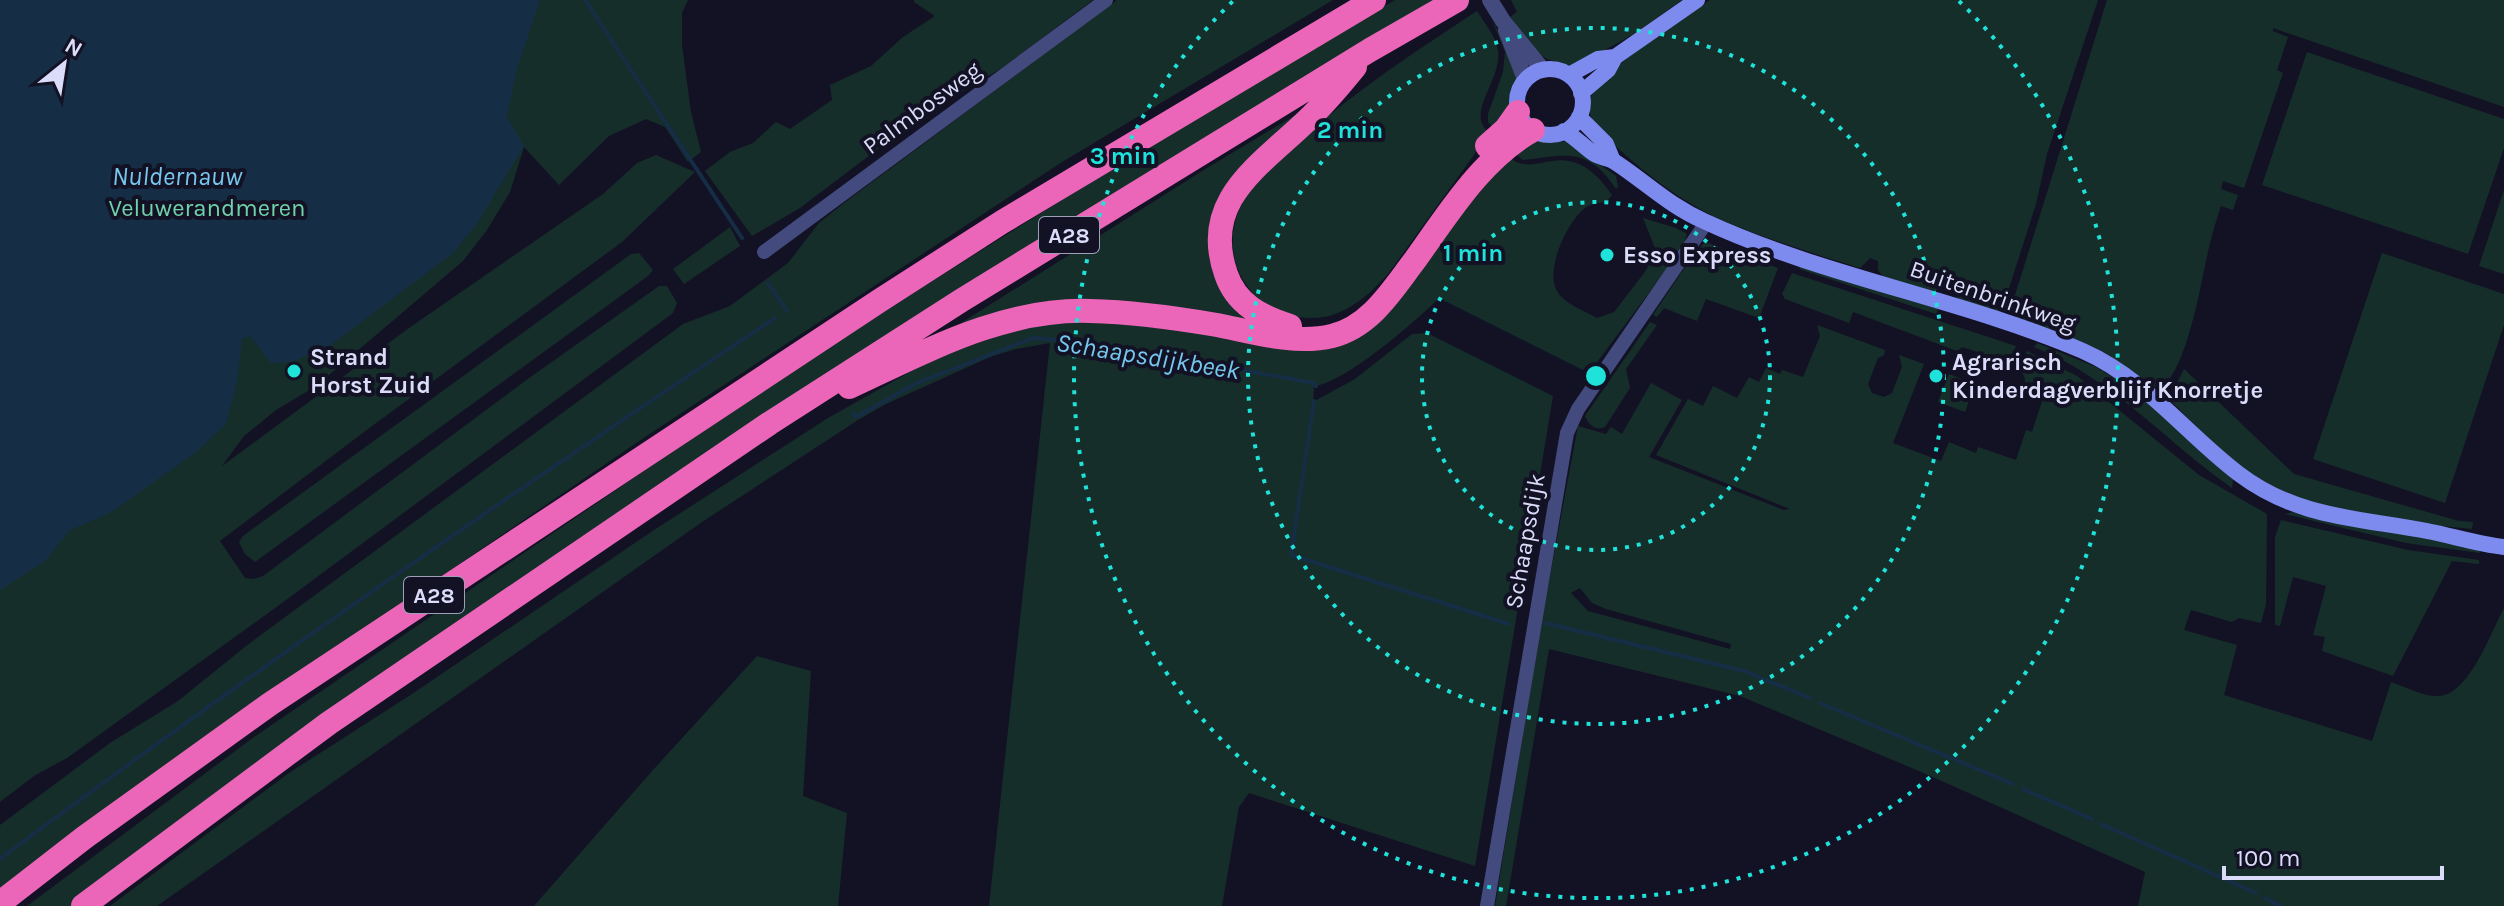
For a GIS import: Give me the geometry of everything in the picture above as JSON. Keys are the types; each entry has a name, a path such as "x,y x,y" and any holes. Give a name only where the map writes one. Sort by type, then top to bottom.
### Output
{"highway":[{"name":"A28","path":"0,903 85,837 270,704 879,301 1002,222 1374,0"},
{"name":"A28","path":"83,906 329,723 770,423 962,300 1457,0"},
{"name":"A28","path":"1370,50 1322,106 1231,194 1220,224 1219,254 1229,283 1243,302 1264,318 1294,327 1318,326 1339,321 1364,305 1389,278 1477,157 1506,129 1526,121"},
{"name":"A28","path":"770,423 947,341 1000,323 1054,313 1100,311 1203,323 1282,337 1332,336 1368,319 1473,182 1526,121"}],"main road":[{"path":"1581,93 1608,70 1615,57 1697,0"},
{"path":"1569,75 1598,59 1615,57"},
{"path":"1543,70 1561,71 1569,75 1581,93 1583,105 1579,117 1564,131 1549,135 1526,121 1519,89 1525,79 1543,70"},
{"name":"Buitenbrinkweg","path":"1579,117 1606,144 1613,161"},
{"name":"Buitenbrinkweg","path":"1564,131 1597,156 1613,161 1671,205 1706,223 2083,351 2148,391 2216,456 2271,494 2324,515 2428,531 2504,547"},
{"name":"Buitenbrinkweg","path":"2428,531 2466,531 2504,537"}],"street":[{"name":"Palmbosweg","path":"764,252 1106,0"},
{"path":"1490,0 1543,70"},
{"path":"1501,18 1525,79"},
{"name":"Schaapsdijk","path":"1487,906 1567,433 1578,409 1706,223"}],"green space":[{"name":"Nuldernauw","path":"0,0 688,0 682,13 682,45 691,112 701,152 688,162 665,127 646,119 609,136 559,185 524,147 510,192 463,261 316,386 276,410 244,436 222,466 409,328 603,194 637,163 656,155 695,172 622,242 220,541 245,578 263,576 525,381 659,286 667,286 677,303 673,313 282,603 67,758 34,776 0,802"},
{"path":"914,0 1093,0 1002,68 924,114 800,208 752,236 705,171 730,152 753,143 776,122 790,129 832,100 830,85 871,66 903,37 935,16"},
{"path":"1117,0 1333,0 1062,162 645,437 272,692 0,891 0,825 110,743 178,701 246,646 683,324 730,306 788,263 819,223 844,203"},
{"path":"1395,0 1437,0 1150,174 72,906 27,906 254,737 810,358 1135,154"},
{"path":"1511,0 1682,0 1634,34 1576,66 1565,66 1533,49 1510,17 1517,12"},
{"path":"1710,0 2098,0 2047,154 2036,204 2001,313 1961,300 1955,296 1950,284 1943,282 1935,292 1883,277 1878,270 1878,261 1870,258 1860,268 1716,217 1662,185 1599,130 1589,109 1592,95 1600,84 1646,44"},
{"path":"2107,0 2504,0 2504,107 2273,28 2273,31 2288,37 2277,70 2283,73 2244,188 2223,181 2221,189 2238,195 2233,210 2221,206 2186,344 2169,379 2159,390 2110,357 2016,318 2011,308"},
{"path":"1477,11 1493,35 1498,51 1496,69 1481,113 1482,124 1491,137 1479,148 1388,274 1359,301 1343,311 1324,317 1301,318 1263,302 1249,288 1239,271 1233,251 1240,208 1250,191 1297,143 1346,102"},
{"path":"1492,20 1517,72 1513,94 1496,132 1488,122 1488,114 1503,72 1505,52"},
{"path":"2307,52 2504,119 2504,148 2468,254 2262,185"},
{"path":"1329,95 1270,143 1214,237 1272,329 1113,305 923,347 1207,168"},
{"path":"1535,139 1568,142 1616,176 1618,187 1616,189 1596,166 1575,156 1523,160 1512,151"},
{"path":"1507,155 1522,164 1564,160 1579,164 1596,175 1612,195 1606,201 1588,206 1578,215 1565,234 1554,269 1559,294 1597,318 1614,312 1654,255 1655,248 1643,218 1687,234 1683,247 1589,373 1439,298 1361,363 1314,386 1313,402 1355,379 1412,334 1427,333 1553,396 1475,866 1249,793 1239,807 1222,906 989,906 1050,343 990,357 858,420 702,522 157,906 110,906 289,773 412,694 654,530 828,418 933,359 1023,327 1090,321 1337,346"},
{"path":"2504,190 2504,274 2479,266"},
{"path":"730,227 740,246 684,284 673,269"},
{"path":"1705,242 1778,268 1759,318 1706,299 1697,321 1664,308 1657,317 1653,315"},
{"path":"639,253 653,270 648,276 255,562 245,554 239,542 243,536 631,254"},
{"path":"2382,253 2504,294 2504,325 2445,503 2313,459"},
{"path":"1802,266 1938,309 1936,314 1799,269"},
{"path":"1792,273 2016,346 2010,362 1962,347 1957,351 1853,312 1849,323 1785,299 1782,294"},
{"path":"1650,322 1657,325 1626,369 1630,388 1605,427 1593,426 1585,416"},
{"path":"1817,325 1885,350 1884,355 1878,358 1868,384 1872,393 1884,397 1892,393 1902,367 1899,355 1924,364 1893,443 1941,461 1949,442 1976,453 1978,447 2016,460 2026,430 2032,432 2042,401 2025,394 2021,369 2027,351 2077,376 2199,475 2267,514 2266,604 2261,623 2239,618 2232,622 2191,610 2184,630 2237,645 2224,695 2372,741 2391,682 2427,695 2450,693 2478,661 2504,608 2504,906 2138,906 2145,872 1926,774 1740,696 1549,649 1506,906 1495,906 1540,629 1578,426 1606,434 1611,427 1622,434 1651,383 1682,400 1649,457 1784,510 1790,509 1656,455 1688,399 1703,406 1713,386 1737,398 1749,377 1759,382 1766,368 1780,374 1782,370 1803,377 1820,336","holes":["1580,588 1592,603 1731,644 1730,649 1588,611 1571,593"]},
{"path":"2037,343 2096,367 2132,389 2233,479 2232,488 2108,389 2069,364 2034,347"},
{"path":"2184,369 2294,474 2459,521 2473,522 2472,529 2360,515 2305,501 2279,490 2232,459 2169,399"},
{"path":"1949,374 1975,384 1965,412 1938,402"},
{"path":"2293,512 2350,526 2479,547 2480,553 2406,543 2285,514"},
{"path":"2281,520 2408,550 2479,560 2479,564 2452,561 2393,676 2322,651 2325,637 2313,635 2326,586 2293,577 2280,626 2275,625 2275,537"},
{"path":"757,656 811,671 803,796 847,813 838,906 534,906 653,770"}],"water":[{"name":"Nuldernauw","path":"0,0 540,0 517,69 507,116 524,146 476,225 452,254 331,345 291,362 271,363 250,336 242,339 237,382 226,424 195,453 113,511 69,531 45,561 0,590"}],"waterway":[{"name":"Schaapsdijkbeek","path":"585,0 742,238"},
{"name":"Schaapsdijkbeek","path":"768,283 787,311"},
{"path":"0,859 384,583 775,318"},
{"name":"Schaapsdijkbeek","path":"853,413 856,417 917,383 1033,338 1102,344 1316,386"},
{"name":"Schaapsdijkbeek","path":"1314,401 1291,555 1509,624"},
{"name":"Schaapsdijkbeek","path":"1545,623 1744,671 1810,698"},
{"name":"Schaapsdijkbeek","path":"1820,703 2013,784"},
{"name":"Schaapsdijkbeek","path":"2023,789 2092,819"},
{"name":"Schaapsdijkbeek","path":"2101,824 2256,893"},
{"name":"Schaapsdijkbeek","path":"2265,898 2281,906"}],"place":[{"name":"Esso Express","path":"1607,255"},
{"name":"Strand Horst Zuid","path":"294,371"},
{"name":"Agrarisch Kinderdagverblijf Knorretje","path":"1936,376"}],"park label":[{"name":"Veluwerandmeren","path":"207,208"}]}
